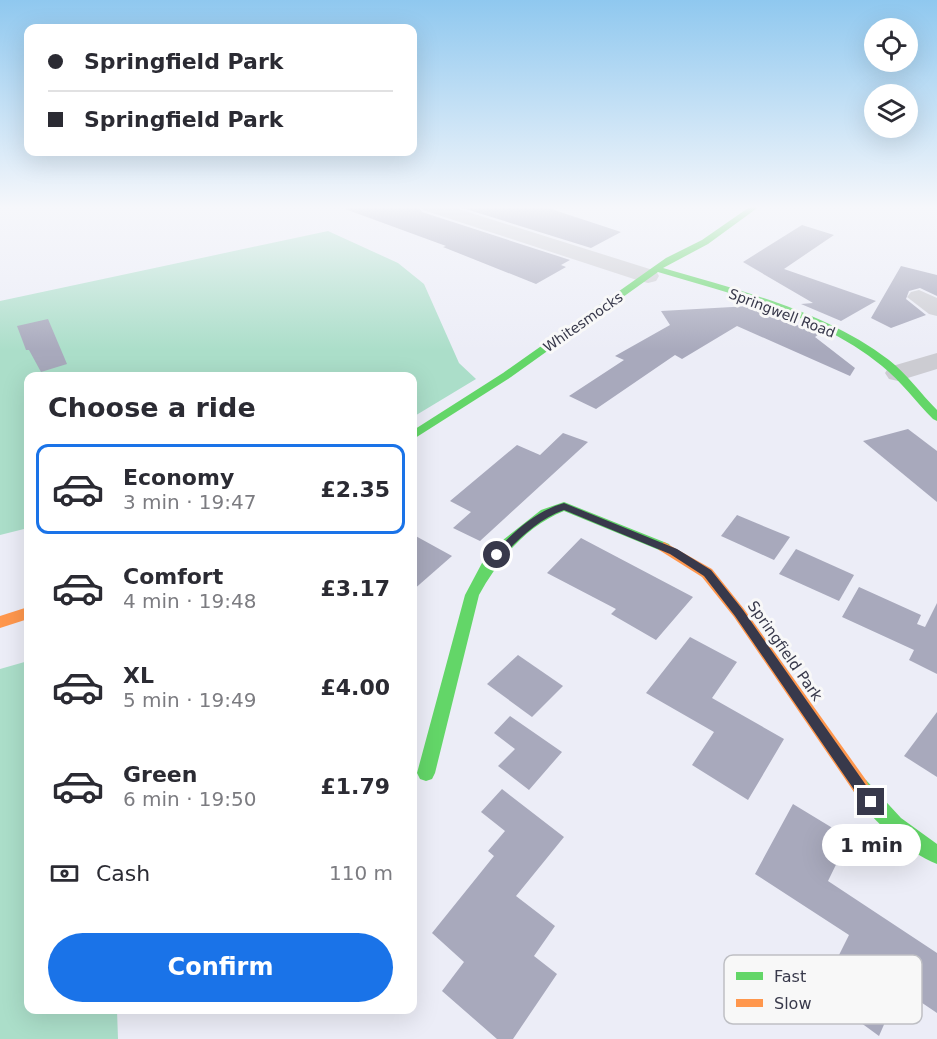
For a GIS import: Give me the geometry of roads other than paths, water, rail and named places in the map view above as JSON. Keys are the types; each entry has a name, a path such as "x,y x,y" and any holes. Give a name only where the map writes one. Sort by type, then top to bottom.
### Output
{"main road":[{"name":"Whitesmocks","path":"669,260 674,254"},
{"name":"Whitesmocks","path":"417,434 495,383 680,254"},
{"name":"Springwell Road","path":"652,272 742,296 811,321 852,341 898,373 937,417"},
{"name":"Springfield Park","path":"426,773 472,595 487,567 508,543 546,513 564,506 673,551 707,573 739,613 871,802 893,826 937,855"},
{"path":"0,622 24,614"}],"street":[{"path":"595,254 652,272"},
{"path":"898,373 937,361"}]}
